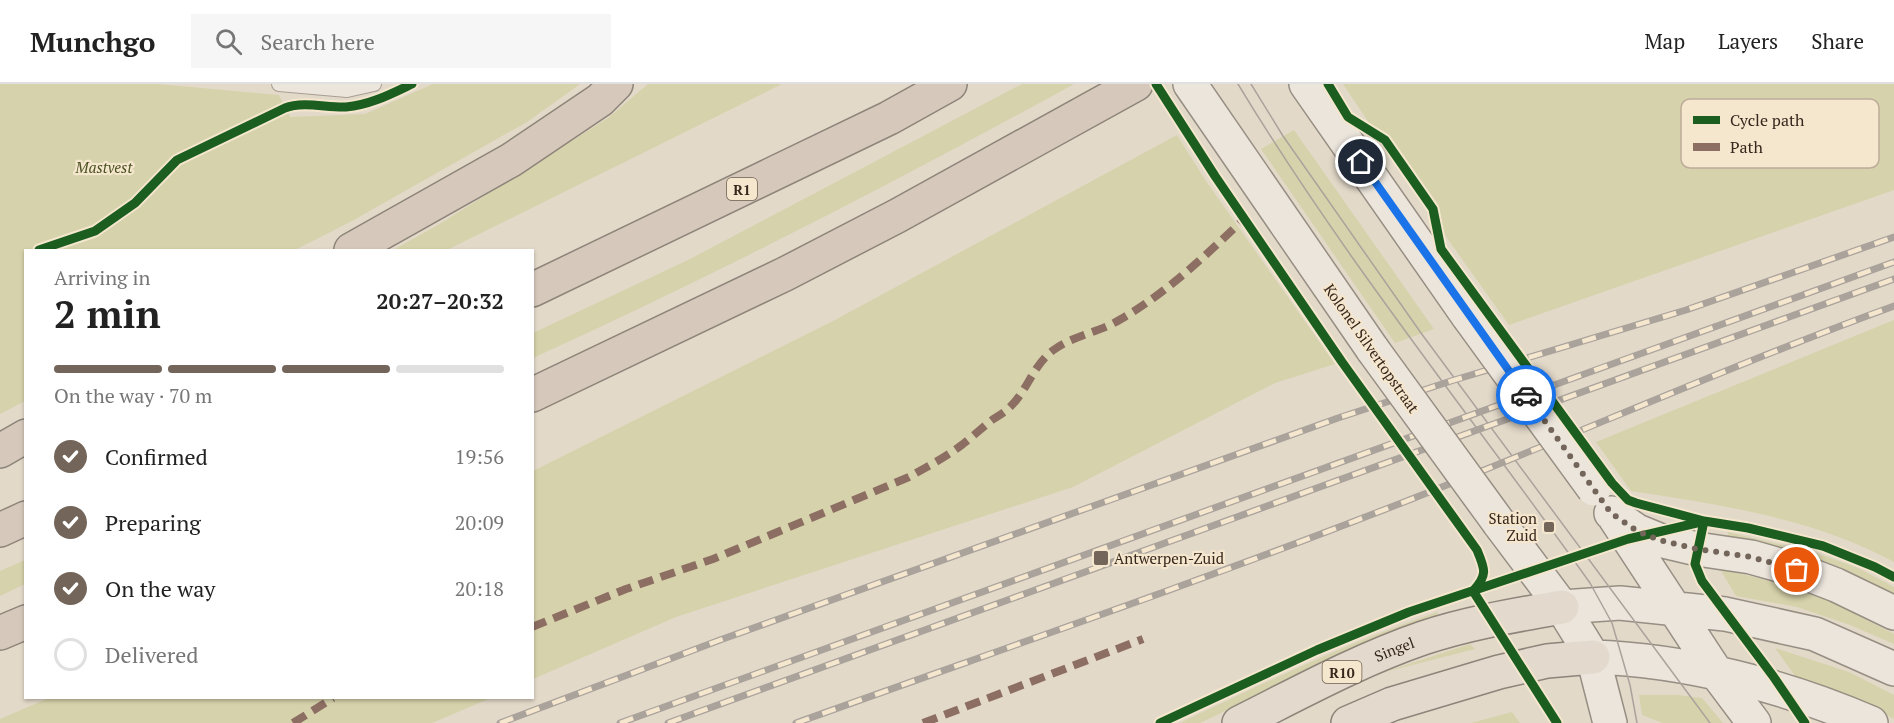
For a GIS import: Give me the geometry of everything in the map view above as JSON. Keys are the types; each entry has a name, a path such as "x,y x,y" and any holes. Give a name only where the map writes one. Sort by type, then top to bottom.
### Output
{"highway":[{"path":"353,249 511,160 600,100 616,84"},
{"name":"R1","path":"534,289 889,118 950,84"},
{"path":"534,394 785,274 1053,131 1136,84"},
{"path":"0,451 24,437"},
{"path":"0,530 24,519"},
{"path":"0,633 24,623"}],"main road":[{"name":"Kolonel Silvertopstraat","path":"1190,84 1373,350 1562,607 1593,657 1610,723"},
{"path":"1306,84 1468,316 1603,501 1718,675 1754,723"},
{"path":"1603,501 1637,531 1659,540 1697,549 1751,557 1797,570 1836,585 1894,613"},
{"name":"R10","path":"1562,607 1601,603 1674,607 1725,614 1815,634 1894,669"},
{"name":"Singel","path":"1239,723 1357,664 1415,641 1492,621 1562,607"},
{"path":"1348,723 1392,704 1499,672 1547,662 1593,657 1623,658 1666,664 1718,675 1833,706 1871,723"}],"lane":[{"path":"279,84 347,90 374,84"}],"green space":[{"name":"Mastvest","path":"0,84 158,84 279,95 290,117 365,114 433,84 580,84 527,122 352,221 297,249 24,249 24,402 0,414"},
{"path":"648,84 782,84 449,249 395,249 438,225 608,118"},
{"path":"1022,84 1074,84 806,226 670,294 534,358 534,333 688,260"},
{"path":"1343,84 1894,84 1894,190 1509,325 1432,217"},
{"path":"1294,130 1434,329 1395,343 1261,149"},
{"path":"1177,135 1206,181 1335,364 1275,383 1073,487 676,617 534,679 534,470 833,321"},
{"path":"1894,320 1894,562 1831,534 1766,515 1631,491 1596,442"},
{"path":"1728,532 1817,553 1858,568 1894,587 1894,597 1727,540"},
{"path":"24,560 24,584 0,596 0,571"},
{"path":"1720,569 1766,580 1830,601 1894,634 1894,644 1850,625 1797,607 1736,596"},
{"path":"1437,612 1439,618 1323,665 1200,723 1180,723 1339,650"},
{"path":"1470,644 1475,649 1381,673"},
{"path":"1775,648 1849,672 1894,695 1894,719 1865,704 1798,680"},
{"path":"1639,695 1678,695 1702,698 1723,723 1663,723 1642,715"},
{"path":"47,699 489,699 432,723 0,723 0,719"},
{"path":"1512,712 1520,723 1471,723"}],"tram line":[{"path":"1238,84 1278,149 1364,275 1590,583 1612,623 1630,685 1637,723"},
{"path":"1251,84 1283,136 1421,333 1710,723"}],"railway":[{"path":"500,723 720,640 1338,418 1451,381 1686,310 1894,237"},
{"path":"620,723 1894,262"},
{"path":"668,723 1894,279"},
{"path":"796,723 1301,541 1894,306"}],"marked path":[{"path":"534,626 626,589 713,559 909,477 930,466 957,449 1008,409 1022,393 1047,355 1071,340 1113,323 1155,297 1216,246 1245,218"},
{"path":"923,723 1143,639"},
{"path":"293,723 331,699"}],"cycle path":[{"path":"42,249 95,231 135,203 177,160 285,108 300,105 355,106 380,99 412,84"},
{"path":"1156,84 1215,176 1342,362 1477,550 1484,572 1481,581 1473,591"},
{"path":"1328,84 1348,117 1385,140 1433,209 1441,249 1612,483 1628,500 1704,521 1748,528 1823,546 1894,577"},
{"path":"1704,521 1695,564 1702,581 1805,723"},
{"path":"1160,723 1317,650 1409,612 1628,539 1701,522"},
{"path":"1473,591 1557,723"}],"way so far":[{"path":"1526,395 1611,513 1637,531 1659,540 1697,549 1751,557 1797,570"}],"place":[{"name":"Station Zuid","path":"1549,527"},
{"name":"Antwerpen-Zuid","path":"1101,558"}],"route":[{"path":"1361,162 1526,395"}]}
